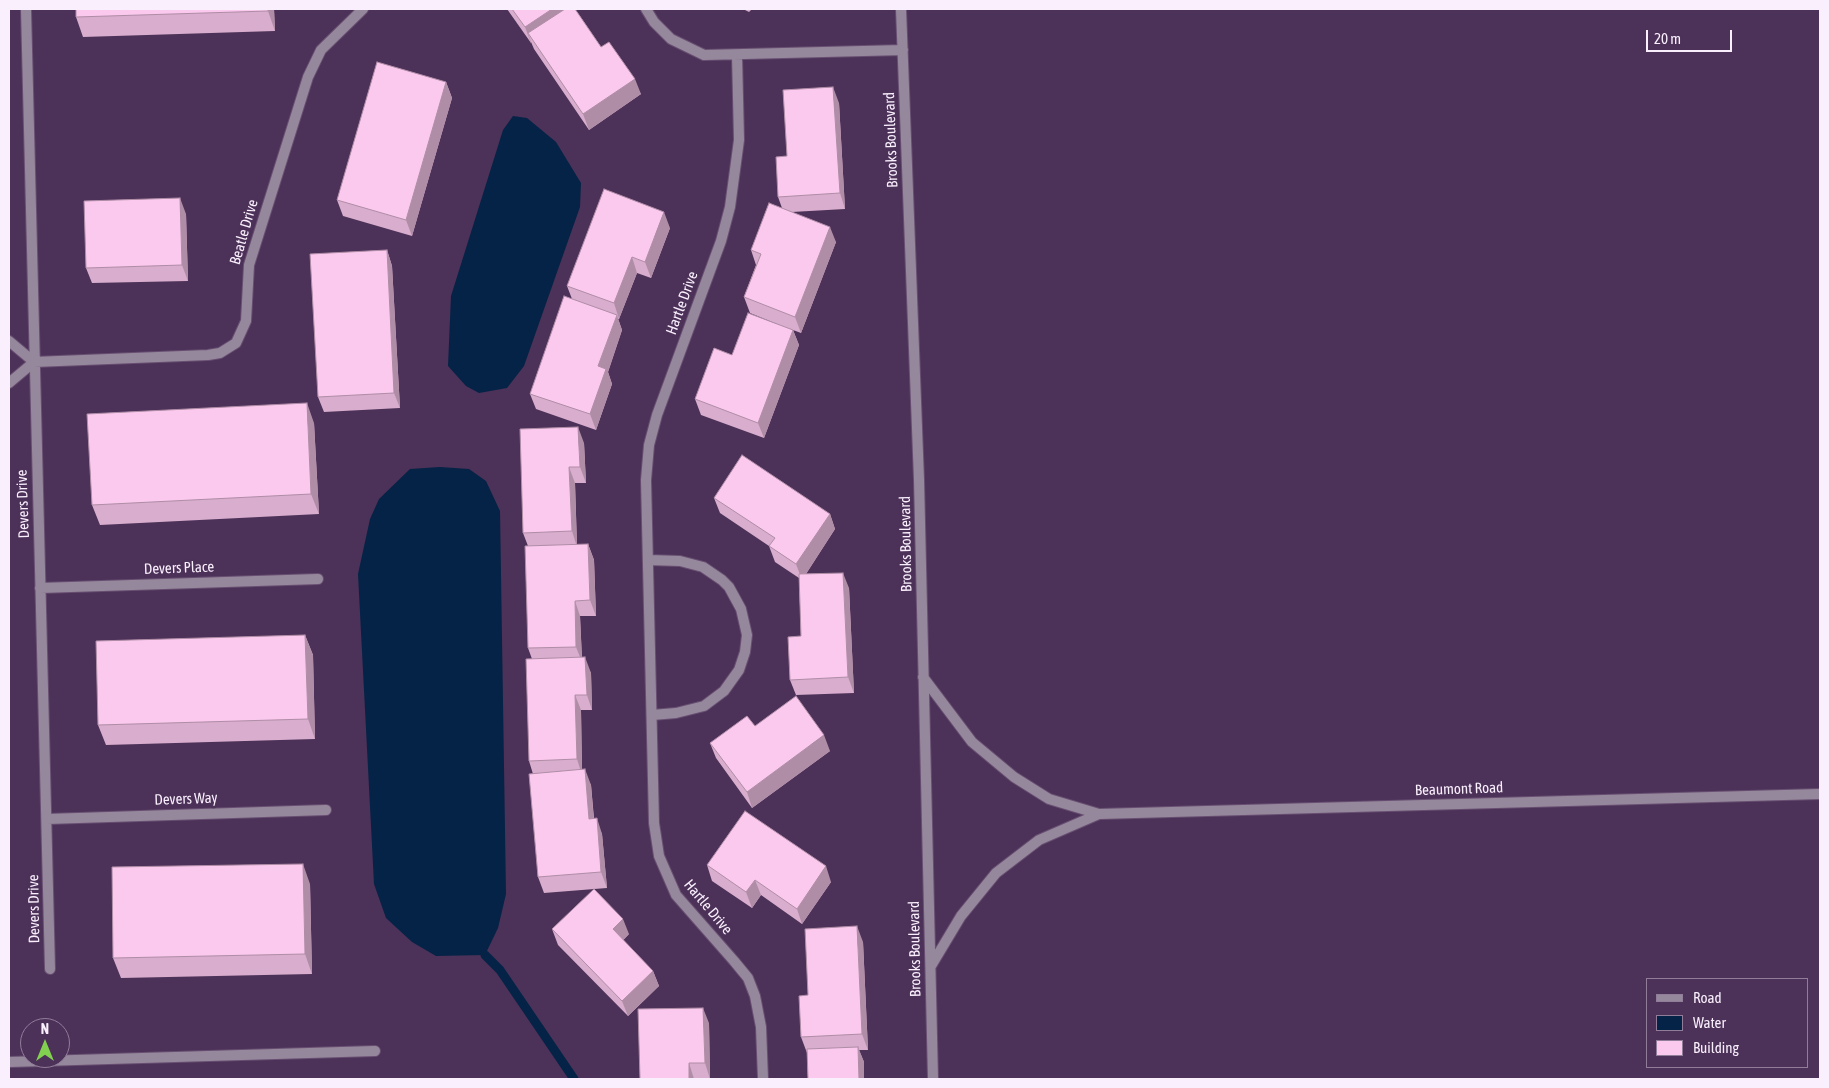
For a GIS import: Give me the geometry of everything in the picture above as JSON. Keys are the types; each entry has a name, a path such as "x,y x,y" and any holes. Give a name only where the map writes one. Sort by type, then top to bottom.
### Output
{"street":[{"name":"Devers Drive","path":"26,9 50,969"},
{"name":"Beatle Drive","path":"34,362 208,355 220,353 236,343 246,321 248,265 308,76 321,50 364,9"},
{"path":"646,9 662,30 677,43 704,55 903,50"},
{"name":"Brooks Boulevard","path":"901,9 919,480 933,1079"},
{"name":"Hartle Drive","path":"737,55 739,140 730,207 720,242 657,415 649,445 646,471 654,823 659,856 668,882 680,902 734,961 750,983 760,1015 763,1079"},
{"path":"9,342 34,362 9,383"},
{"path":"648,560 680,561 696,565 722,580 741,609 746,635 745,652 739,670 724,691 704,706 676,713 652,714"},
{"name":"Devers Place","path":"40,588 318,578"},
{"name":"Beaumont Road","path":"923,677 972,742 1014,777 1049,799 1099,814 1820,794"},
{"name":"Devers Way","path":"47,819 326,810"},
{"name":"Beaumont Road","path":"930,968 957,921 996,873 1039,840 1099,814"},
{"path":"9,1062 375,1051"}],"water":[{"path":"513,116 527,118 556,142 581,183 580,207 524,366 507,388 479,393 466,386 448,366 451,296 503,130"},
{"path":"440,467 469,469 486,481 500,511 506,894 498,928 485,955 436,956 412,942 386,918 374,884 358,574 370,519 379,499 410,469"}],"building":[{"path":"76,9 268,9 268,11 76,17"},
{"path":"512,9 552,9 525,27"},
{"path":"565,9 575,9 601,47 609,42 635,79 583,114 528,33"},
{"path":"377,62 446,82 406,220 337,200"},
{"path":"833,87 840,193 778,197 776,157 787,156 783,90"},
{"path":"604,189 664,212 645,262 632,257 614,303 567,286"},
{"path":"180,198 182,265 86,268 84,201"},
{"path":"769,203 830,227 795,317 744,297 761,254 751,250"},
{"path":"387,250 394,393 318,397 310,254"},
{"path":"564,296 617,315 598,366 606,369 590,414 530,394"},
{"path":"748,313 793,330 758,423 695,399 714,348 732,355"},
{"path":"307,403 311,494 92,505 87,414"},
{"path":"578,427 580,467 569,467 572,531 523,533 520,429"},
{"path":"742,455 830,514 796,564 769,546 775,538 714,498"},
{"path":"588,544 590,600 575,601 576,647 528,648 525,546"},
{"path":"843,573 848,677 790,680 788,637 801,636 799,574"},
{"path":"305,635 308,719 98,725 96,641"},
{"path":"585,657 587,695 575,695 577,759 529,761 526,659"},
{"path":"796,696 824,735 747,792 710,743 747,716 755,726"},
{"path":"585,769 589,819 597,818 601,872 538,877 529,774"},
{"path":"745,811 826,866 797,909 755,880 746,892 707,865"},
{"path":"303,864 305,954 113,958 112,867"},
{"path":"594,889 623,919 613,929 653,971 622,1001 552,929"},
{"path":"857,926 862,1034 801,1037 799,996 808,995 805,929"},
{"path":"703,1008 705,1063 689,1063 689,1079 640,1079 638,1009"},
{"path":"858,1047 859,1079 808,1079 807,1049"}],"waterway":[{"path":"485,955 500,970 574,1079"}]}
